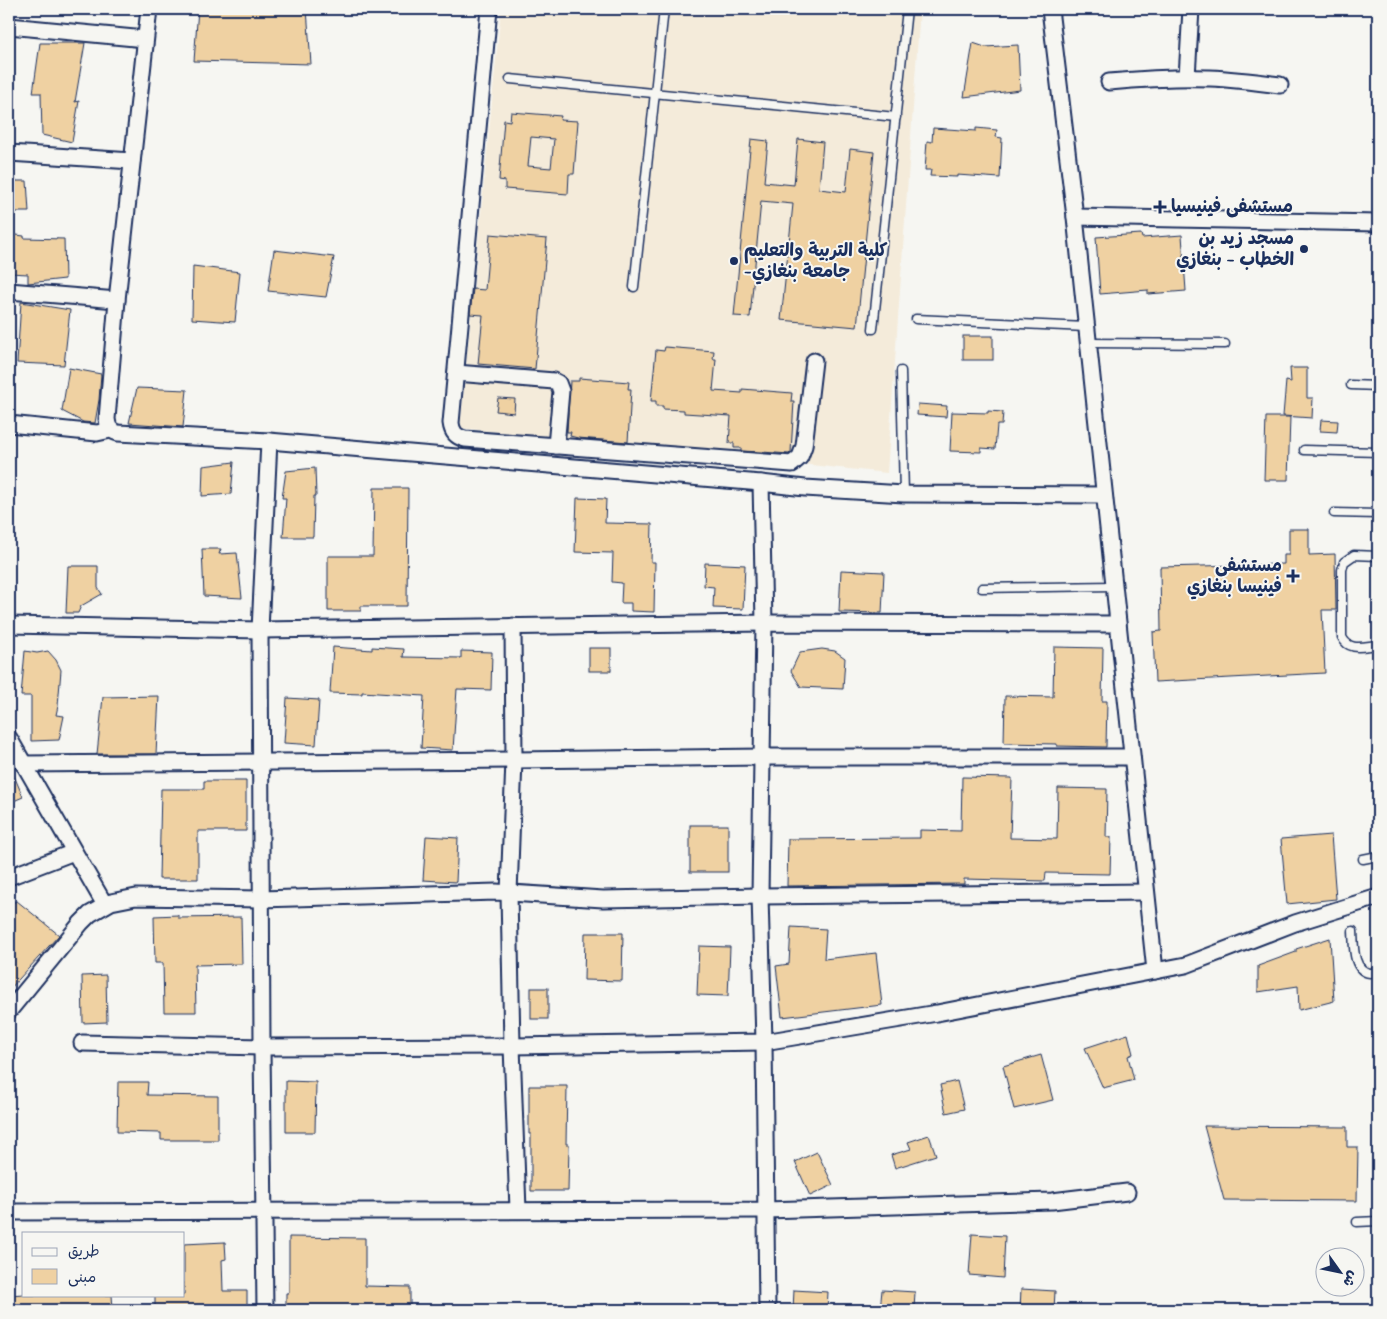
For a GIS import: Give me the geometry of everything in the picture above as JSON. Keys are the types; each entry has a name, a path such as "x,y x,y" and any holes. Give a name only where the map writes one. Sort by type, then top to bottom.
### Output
{"street":[{"path":"149,9 117,300 107,420 109,429 118,434 269,441 805,488 904,494 1104,495"},
{"path":"489,9 451,423 451,428 456,436 465,439 792,464 800,457 804,446 814,361"},
{"path":"1050,9 1075,217 1155,971"},
{"path":"1187,77 1191,9"},
{"path":"9,26 145,39"},
{"path":"1109,82 1187,77 1280,85"},
{"path":"9,153 132,161"},
{"path":"1075,217 1378,223"},
{"path":"9,291 117,300"},
{"path":"456,373 554,381 558,383 561,391 556,446"},
{"path":"9,424 97,433 106,432 109,429"},
{"path":"265,1310 260,630 269,441"},
{"path":"761,483 764,623 760,896 764,1042 767,1310"},
{"path":"9,625 260,630 764,623 1118,624"},
{"path":"513,626 514,760 509,893 518,1210"},
{"path":"9,738 105,905"},
{"path":"23,764 763,757 1132,757"},
{"path":"9,876 74,852"},
{"path":"9,1011 90,914 105,905 119,900 136,898 261,899 467,892 603,899 1146,892"},
{"path":"82,1043 262,1047 764,1042 937,1013 1186,965 1295,923 1378,897"},
{"path":"9,1212 766,1210 1052,1201 1127,1192"}],"lane":[{"path":"634,287 664,9"},
{"path":"873,329 907,9"},
{"path":"510,79 896,118"},
{"path":"916,320 1086,327"},
{"path":"1088,343 1225,344"},
{"path":"901,372 904,494"},
{"path":"1352,385 1378,386"},
{"path":"1304,450 1378,452"},
{"path":"1334,513 1378,514"},
{"path":"1378,556 1354,555 1344,562 1342,570 1342,636 1344,641 1352,647 1378,645"},
{"path":"982,588 1114,586"},
{"path":"1363,859 1378,856"},
{"path":"1353,931 1359,966 1370,973 1378,972"},
{"path":"1358,1222 1378,1221"}],"shaded area":[{"path":"501,9 920,9 887,473 460,428"}],"building":[{"path":"198,9 307,9 311,64 194,61"},
{"path":"40,43 85,43 75,102 79,101 72,142 42,135 41,93 33,93"},
{"path":"973,43 985,47 1018,45 1020,90 964,97"},
{"path":"511,112 561,116 560,120 578,121 574,174 569,174 568,194 505,189 505,181 499,180 504,120 510,121","holes":["531,137 554,139 551,168 528,166"]},
{"path":"933,128 976,131 976,128 997,130 996,137 1002,138 1000,178 957,175 957,177 930,176 931,170 925,170 927,141 932,142"},
{"path":"751,139 768,141 764,182 794,185 798,139 823,142 819,189 846,192 850,149 874,152 857,327 781,320 793,204 761,201 750,317 734,316"},
{"path":"9,181 27,181 29,212 9,212"},
{"path":"9,234 24,236 24,238 64,239 65,279 28,283 28,274 9,273"},
{"path":"490,234 547,239 535,369 478,364 483,315 470,314 473,289 485,290"},
{"path":"1141,234 1142,238 1182,235 1186,291 1148,294 1148,290 1100,294 1096,237"},
{"path":"274,250 334,257 326,297 268,291"},
{"path":"193,266 240,272 235,322 192,319"},
{"path":"21,302 70,310 64,365 17,363"},
{"path":"963,336 993,336 993,360 963,360"},
{"path":"665,347 714,351 713,359 716,359 713,391 742,393 742,389 792,393 791,401 794,401 791,452 789,454 741,451 741,448 734,448 734,443 729,443 731,416 684,413 684,410 663,409 663,406 656,406 656,401 651,401 656,350 664,351"},
{"path":"69,368 101,374 95,423 83,422 62,411"},
{"path":"1290,368 1307,368 1307,398 1313,398 1312,418 1283,416 1286,381 1291,382"},
{"path":"579,378 629,382 628,389 631,389 628,442 570,436 571,432 567,432 570,381 579,381"},
{"path":"137,388 187,390 183,427 129,423"},
{"path":"498,398 515,399 514,413 496,411"},
{"path":"918,404 947,406 946,417 917,415"},
{"path":"988,411 1003,412 1002,425 997,425 995,449 981,448 981,452 950,451 952,412 988,413"},
{"path":"1266,417 1290,417 1288,480 1264,480"},
{"path":"1321,420 1338,421 1337,432 1320,431"},
{"path":"234,462 231,494 202,496 203,466"},
{"path":"315,468 316,496 314,496 313,537 283,537 286,498 282,498 286,471"},
{"path":"374,488 408,488 407,606 361,606 361,611 328,611 328,556 373,556"},
{"path":"577,498 606,499 605,523 652,524 651,562 655,562 654,612 631,611 631,603 621,603 622,583 612,582 613,553 575,552"},
{"path":"1289,529 1309,529 1309,555 1335,554 1336,610 1322,610 1325,673 1155,682 1153,632 1161,631 1160,567 1284,564 1284,555 1289,555"},
{"path":"202,549 221,549 219,554 237,553 242,598 204,596"},
{"path":"705,563 745,565 743,609 713,608 714,587 704,586"},
{"path":"68,566 98,566 98,588 102,594 81,606 78,613 66,613"},
{"path":"841,570 884,572 882,613 839,612"},
{"path":"333,647 372,650 372,647 404,649 403,657 461,658 461,651 492,652 491,690 457,689 453,750 421,748 424,696 362,692 362,694 330,693"},
{"path":"1054,647 1103,648 1102,701 1107,701 1106,747 1004,743 1005,696 1053,697"},
{"path":"589,648 611,648 611,671 589,671"},
{"path":"822,649 835,651 845,658 843,689 801,687 791,671 800,652"},
{"path":"25,651 37,653 48,651 56,660 61,670 56,715 64,716 59,740 31,741 31,696 21,696"},
{"path":"159,696 156,754 97,754 103,697"},
{"path":"287,698 319,700 316,745 284,743"},
{"path":"9,764 23,797 9,803"},
{"path":"962,777 1012,778 1010,838 1057,839 1058,788 1107,789 1106,837 1111,837 1110,874 1046,873 1045,881 964,879 964,884 787,886 788,839 920,838 920,830 961,831"},
{"path":"204,781 246,781 246,831 198,831 198,879 159,879 161,789 204,789"},
{"path":"690,825 728,825 728,872 690,872"},
{"path":"1331,835 1336,899 1287,904 1281,839"},
{"path":"426,836 458,838 456,882 423,880"},
{"path":"17,901 59,935 9,990 9,904"},
{"path":"178,915 178,918 241,917 242,964 195,965 196,1012 164,1012 163,963 155,963 154,916"},
{"path":"791,927 826,929 824,959 876,953 882,1005 782,1017 776,966 789,964"},
{"path":"585,933 623,933 622,981 584,980"},
{"path":"1330,938 1334,1001 1299,1010 1298,986 1258,992 1258,966 1296,952 1296,949"},
{"path":"699,946 730,947 728,996 697,995"},
{"path":"106,975 107,1022 83,1023 82,976"},
{"path":"531,988 548,988 548,1019 531,1019"},
{"path":"1128,1034 1133,1054 1128,1056 1134,1080 1103,1088 1085,1048"},
{"path":"1041,1055 1053,1100 1014,1109 1003,1066"},
{"path":"286,1081 316,1082 315,1132 286,1132"},
{"path":"957,1081 964,1109 946,1113 940,1085"},
{"path":"118,1082 148,1082 147,1095 218,1096 218,1140 161,1140 161,1133 117,1132"},
{"path":"529,1086 567,1086 566,1144 569,1144 568,1191 531,1191"},
{"path":"1204,1126 1347,1127 1347,1147 1358,1147 1357,1201 1224,1200"},
{"path":"929,1135 936,1155 895,1168 891,1155 911,1149 908,1142"},
{"path":"817,1152 833,1185 810,1196 795,1162"},
{"path":"972,1234 1005,1236 1003,1278 969,1275"},
{"path":"289,1237 365,1238 365,1286 410,1287 410,1310 286,1309 286,1293 289,1293"},
{"path":"225,1242 226,1259 222,1260 223,1291 247,1291 247,1310 155,1310 155,1296 185,1296 185,1244"},
{"path":"1021,1289 1055,1291 1054,1310 1020,1310"},
{"path":"794,1290 828,1292 827,1310 793,1310"},
{"path":"882,1290 915,1292 914,1310 880,1310"},
{"path":"9,1295 112,1296 113,1310 9,1310"}],"place":[{"name":"مستشفى فينيسيا","path":"1160,207"},
{"name":"مسجد زيد بن الخطاب - بنغازي","path":"1304,249"},
{"name":"كلية التربية والتعليم -جامعة بنغازي","path":"734,261"},
{"name":"مستشفى فينيسا بنغازي","path":"1293,576"}]}
